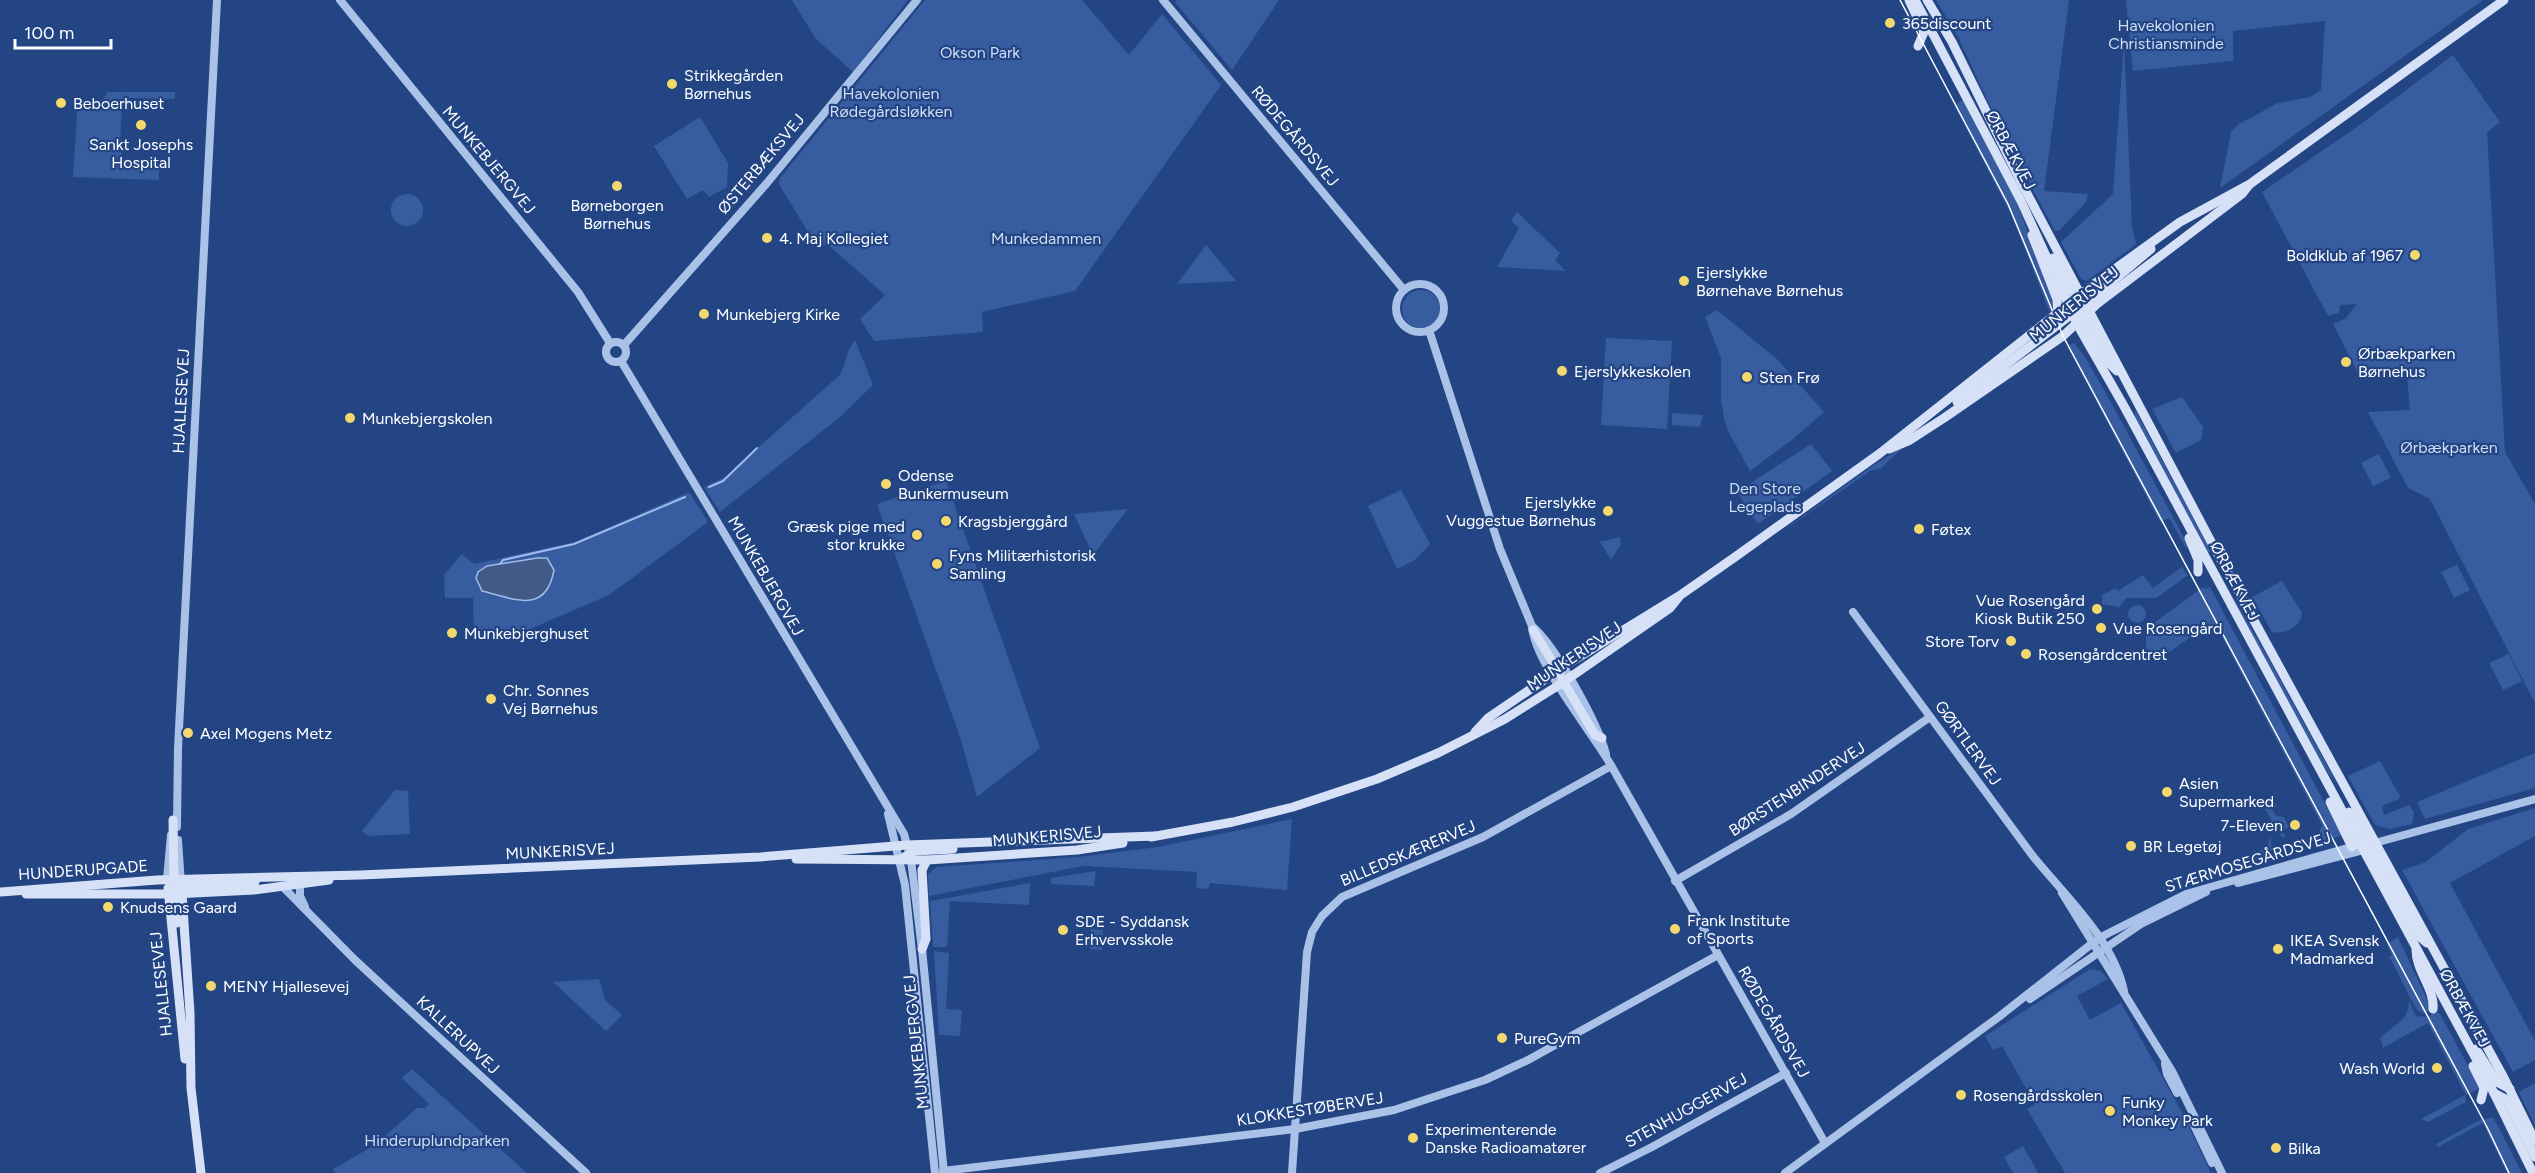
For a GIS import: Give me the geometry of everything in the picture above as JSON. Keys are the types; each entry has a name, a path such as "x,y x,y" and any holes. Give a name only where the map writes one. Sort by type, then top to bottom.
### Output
{"main road":[{"path":"1909,0 1924,32 1918,46"},
{"name":"ØRBÆKVEJ","path":"1915,0 2022,201 2042,244 2054,260 2106,360 2124,379 2137,402 2268,649 2364,847 2494,1093 2533,1173"},
{"name":"ØRBÆKVEJ","path":"1927,0 1952,42 2183,515 2322,774"},
{"name":"MUNKERISVEJ","path":"1879,454 1910,440 1944,418 2149,253 2159,237 2200,209 2250,184 2504,0"},
{"path":"1935,37 1942,39 1965,82 1975,93"},
{"name":"MUNKERISVEJ","path":"174,886 280,876 361,875 760,857 904,853 927,860 1077,850 1233,822 1337,793 1438,753 1475,732 1490,728 1505,719 1630,624 1682,594 1879,454 1920,419 2058,315 2080,308 2242,194 2250,184"},
{"path":"2022,201 2057,299 2058,315"},
{"path":"2080,308 2130,379 2137,402"},
{"path":"2183,515 2198,560 2198,572"},
{"path":"2209,564 2217,567 2268,649"},
{"name":"MUNKERISVEJ","path":"1475,732 1488,718 1561,676 1670,608 1682,594"},
{"path":"1533,628 1595,735 1602,738"},
{"path":"2322,774 2336,789 2364,839 2364,847"},
{"path":"2322,774 2328,799 2364,847"},
{"path":"173,820 174,886"},
{"name":"MUNKERISVEJ","path":"760,857 844,859 992,847 1008,842 1155,836"},
{"name":"ØRBÆKVEJ","path":"2364,847 2433,948 2510,1089 2535,1141"},
{"path":"922,949 926,939 922,870 927,860"},
{"name":"MUNKERISVEJ","path":"174,886 283,887 361,875"},
{"name":"HUNDERUPGADE","path":"0,892 86,883 174,886"},
{"name":"HUNDERUPGADE","path":"0,892 80,894 89,889 174,886"},
{"name":"HJALLESEVEJ","path":"174,886 186,970 191,1088 201,1173"},
{"name":"HJALLESEVEJ","path":"174,886 182,1044 191,1088"},
{"path":"2416,948 2417,964 2432,999 2433,1009"},
{"path":"2462,1033 2478,1050 2500,1086 2510,1089"},
{"path":"2462,1033 2465,1051 2484,1088 2481,1100"},
{"path":"2494,1093 2507,1100 2535,1157"}],"street":[{"name":"HJALLESEVEJ","path":"174,886 176,805 218,0"},
{"name":"MUNKEBJERGVEJ","path":"340,0 578,292 610,343"},
{"name":"ØSTERBÆKSVEJ","path":"624,345 767,183 916,0"},
{"name":"RØDEGÅRDSVEJ","path":"1163,0 1404,290"},
{"path":"1424,285 1432,288 1440,297 1443,314 1437,325 1429,330 1412,331 1399,321 1396,305 1404,290 1412,286 1424,285"},
{"path":"1429,330 1500,549 1533,628"},
{"path":"618,341 624,345 626,354 621,361 612,361 607,356 606,348 610,343 618,341"},
{"name":"MUNKEBJERGVEJ","path":"621,361 885,807 904,834 904,853 941,1172"},
{"name":"GØRTLERVEJ","path":"1853,612 2011,828 2060,890 2074,903 2165,1064 2172,1071 2221,1173"},
{"name":"RØDEGÅRDSVEJ","path":"1561,676 1675,881 1826,1143"},
{"name":"BØRSTENBINDERVEJ","path":"1675,881 1791,814 1930,717"},
{"name":"RØDEGÅRDSVEJ","path":"1602,738 1609,762"},
{"name":"BILLEDSKÆRERVEJ","path":"1292,1173 1307,952 1312,932 1325,912 1350,893 1483,837 1609,762"},
{"name":"STÆRMOSEGÅRDSVEJ","path":"2000,1016 2035,996 2099,946 2158,914 2213,889 2535,799"},
{"name":"HJALLESEVEJ","path":"173,820 176,805"},
{"name":"MUNKEBJERGVEJ","path":"904,853 922,949 941,1172"},
{"name":"STÆRMOSEGÅRDSVEJ","path":"1785,1173 2000,1016 2163,903 2211,885 2287,868"},
{"name":"KALLERUPVEJ","path":"300,884 300,896 311,918"},
{"name":"KALLERUPVEJ","path":"283,887 311,918 586,1173"},
{"name":"KLOKKESTØBERVEJ","path":"941,1172 1295,1130 1394,1110 1490,1078 1560,1045 1718,955"},
{"name":"GØRTLERVEJ","path":"2165,1064 2167,1074 2203,1148 2221,1173"},
{"name":"STENHUGGERVEJ","path":"1600,1173 1786,1073"}],"green space":[{"name":"Havekolonien Rødegårdsløkken","path":"792,0 908,0 853,72 816,39"},
{"path":"925,0 1082,0 1129,55 1162,14 1221,85 1075,291 982,312 983,332 874,341 860,319 885,295 826,243 819,250 779,184 780,178"},
{"path":"1177,0 1279,0 1232,70 1175,2"},
{"path":"1936,0 2069,0 2044,191 2088,194 2086,202 2060,230 2055,231 2003,134 1958,37"},
{"name":"Havekolonien Christiansminde","path":"2126,0 2483,0 2220,188 2231,132 2239,124 2278,103 2310,97 2321,90 2325,21 2233,31 2233,61 2133,71"},
{"path":"2124,42 2132,226 2136,244 2087,281 2081,279 2061,242 2113,194"},
{"name":"Ørbækparken","path":"2453,55 2500,122 2487,132 2505,452 2535,504 2535,703 2430,499 2408,488 2368,412 2410,410 2407,376 2361,379 2333,324 2345,319 2357,304 2340,305 2339,313 2328,316 2262,192 2354,129"},
{"path":"107,92 175,92 175,99 130,98 122,105 120,144 123,159 159,160 159,180 73,177 78,100 103,100"},
{"path":"1963,100 2015,198 2054,301 2054,309 2050,313 2013,218 1954,105"},
{"path":"700,117 728,163 727,187 709,197 703,190 687,199 654,146"},
{"path":"407,194 419,198 423,210 419,222 407,226 395,222 391,210 395,198"},
{"path":"1517,212 1560,253 1555,260 1566,271 1497,267 1519,228 1511,221"},
{"path":"1206,245 1236,281 1177,284 1204,248"},
{"path":"1421,290 1434,296 1440,309 1434,322 1421,328 1408,322 1402,309 1408,296"},
{"path":"1717,310 1778,360 1824,412 1792,440 1750,471 1728,431 1724,418 1721,400 1721,358 1705,317"},
{"path":"1606,338 1672,341 1667,429 1601,425"},
{"path":"855,340 873,385 840,417 720,512 704,487 725,477 841,374 849,349"},
{"path":"2074,343 2085,357 2113,406 2189,547 2186,548 2169,518 2160,522 2067,346"},
{"path":"2182,397 2203,427 2201,440 2176,453 2152,409"},
{"path":"2135,410 2211,551 2208,553 2135,418"},
{"path":"1672,413 1703,415 1700,427 1672,425"},
{"name":"Den Store Legeplads","path":"1811,444 1832,471 1758,524 1737,492"},
{"path":"1906,445 1881,468 1870,471 1774,537 1874,465"},
{"path":"2379,454 2391,478 2373,486 2361,463"},
{"path":"946,481 1040,748 977,797 961,740 877,504"},
{"path":"1401,490 1430,544 1415,560 1397,569 1368,506"},
{"path":"689,492 708,522 609,595 516,635 474,639 473,598 445,598 444,575 462,554 474,564 575,542"},
{"path":"1128,509 1093,555 1074,514"},
{"path":"1620,537 1621,544 1611,560 1600,542"},
{"path":"2457,565 2470,590 2454,598 2441,572"},
{"path":"2182,567 2188,575 2156,598 2126,598 2119,607 2102,604 2102,595 2116,588 2118,591 2143,575 2153,588"},
{"path":"2222,578 2269,659 2338,786 2320,761"},
{"path":"2282,581 2302,613 2299,622 2292,629 2277,633 2272,632 2252,597"},
{"path":"2203,587 2204,589 2210,587 2342,836 2330,839 2332,845 2321,848 2317,844 2322,825 2218,629 2212,628 2205,633 2202,629 2157,661 2146,648 2146,629"},
{"path":"2137,605 2143,608 2146,614 2143,620 2137,623 2131,620 2128,614 2131,608"},
{"path":"2509,654 2522,681 2503,690 2489,663"},
{"path":"2535,753 2535,788 2425,819 2417,802"},
{"path":"2380,761 2401,798 2382,806 2384,815 2409,805 2414,813 2412,824 2390,829 2375,825 2348,776"},
{"path":"2281,788 2272,796 2277,807 2272,809 2276,816 2284,817 2289,827 2282,831 2286,838 2282,837 2263,806 2264,800"},
{"path":"395,790 408,791 410,834 368,836 362,831"},
{"path":"2535,808 2535,836 2450,883 2535,1041 2535,1060 2513,1072 2402,870 2426,862 2468,829"},
{"path":"1292,819 1287,890 1210,883 1208,889 1196,888 1197,872 1083,866 929,896 928,874 937,867 1078,857 1158,847"},
{"path":"2270,836 2273,860 2238,868 2268,845"},
{"path":"1096,871 1094,886 1051,884 1051,878"},
{"path":"1030,883 1029,905 950,901 947,947 933,947 930,901"},
{"path":"1091,929 1103,930 1102,950 1090,949"},
{"path":"2398,937 2431,1008 2428,1012 2422,1013 2416,1009 2389,956 2392,955 2387,944"},
{"path":"934,951 949,953 946,1009 962,1010 960,1036 939,1035"},
{"name":"Funky Monkey Park","path":"2090,969 2101,971 2108,979 2077,996 2090,1020 2121,1003 2183,1114 2211,1173 2065,1173 2027,1109 2035,1104 2002,1046 1993,1050 1985,1036"},
{"path":"599,979 605,1000 622,1015 606,1031 553,982"},
{"path":"2409,1000 2416,1016 2429,1017 2434,1011 2440,1014 2480,1088 2466,1095 2428,1023 2384,1047 2384,1051 2380,1038 2404,1018"},
{"name":"Hinderuplundparken","path":"412,1069 527,1173 335,1173 333,1169 375,1145 417,1108 425,1108 429,1104 402,1078"},
{"path":"2535,1083 2535,1126 2519,1092"},
{"path":"2465,1095 2466,1102 2428,1122 2421,1119"},
{"path":"2493,1117 2522,1173 2507,1173 2483,1123 2438,1147 2436,1144 2478,1121"},
{"path":"2023,1146 2038,1173 2013,1173 2004,1157"}],"shaded area":[{"path":"547,558 554,570 550,584 536,599 517,600 482,591 476,578 478,572 487,566"}],"waterway":[{"path":"709,487 723,481 757,448"},
{"path":"500,564 503,560 574,544 685,497"}],"tram line":[{"path":"1900,0 2008,204 2063,336 2487,1127 2509,1173"}],"place":[{"name":"365discount","path":"1890,23"},
{"name":"Strikkegården Børnehus","path":"672,84"},
{"name":"Beboerhuset","path":"61,103"},
{"name":"Sankt Josephs Hospital","path":"141,125"},
{"name":"Børneborgen Børnehus","path":"617,186"},
{"name":"4. Maj Kollegiet","path":"767,238"},
{"name":"Boldklub af 1967","path":"2415,255"},
{"name":"Ejerslykke Børnehave Børnehus","path":"1684,281"},
{"name":"Munkebjerg Kirke","path":"704,314"},
{"name":"Ørbækparken Børnehus","path":"2346,362"},
{"name":"Ejerslykkeskolen","path":"1562,371"},
{"name":"Sten Frø","path":"1747,377"},
{"name":"Munkebjergskolen","path":"350,418"},
{"name":"Odense Bunkermuseum","path":"886,484"},
{"name":"Ejerslykke Vuggestue Børnehus","path":"1608,511"},
{"name":"Kragsbjerggård","path":"946,521"},
{"name":"Føtex","path":"1919,529"},
{"name":"Græsk pige med stor krukke","path":"917,535"},
{"name":"Fyns Militærhistorisk Samling","path":"937,564"},
{"name":"Vue Rosengård Kiosk Butik 250","path":"2097,609"},
{"name":"Vue Rosengård","path":"2101,628"},
{"name":"Munkebjerghuset","path":"452,633"},
{"name":"Store Torv","path":"2011,641"},
{"name":"Rosengårdcentret","path":"2026,654"},
{"name":"Chr. Sonnes Vej Børnehus","path":"491,699"},
{"name":"Axel Mogens Metz","path":"188,733"},
{"name":"Asien Supermarked","path":"2167,792"},
{"name":"7-Eleven","path":"2295,825"},
{"name":"BR Legetøj","path":"2131,846"},
{"name":"Knudsens Gaard","path":"108,907"},
{"name":"Frank Institute of Sports","path":"1675,929"},
{"name":"SDE - Syddansk Erhvervsskole","path":"1063,930"},
{"name":"IKEA Svensk Madmarked","path":"2278,949"},
{"name":"MENY Hjallesevej","path":"211,986"},
{"name":"PureGym","path":"1502,1038"},
{"name":"Wash World","path":"2437,1068"},
{"name":"Rosengårdsskolen","path":"1961,1095"},
{"name":"Funky Monkey Park","path":"2110,1111"},
{"name":"Experimenterende Danske Radioamatører","path":"1413,1138"},
{"name":"Bilka","path":"2276,1148"}],"park label":[{"name":"Okson Park","path":"980,52"},
{"name":"Munkedammen","path":"1046,238"}]}
